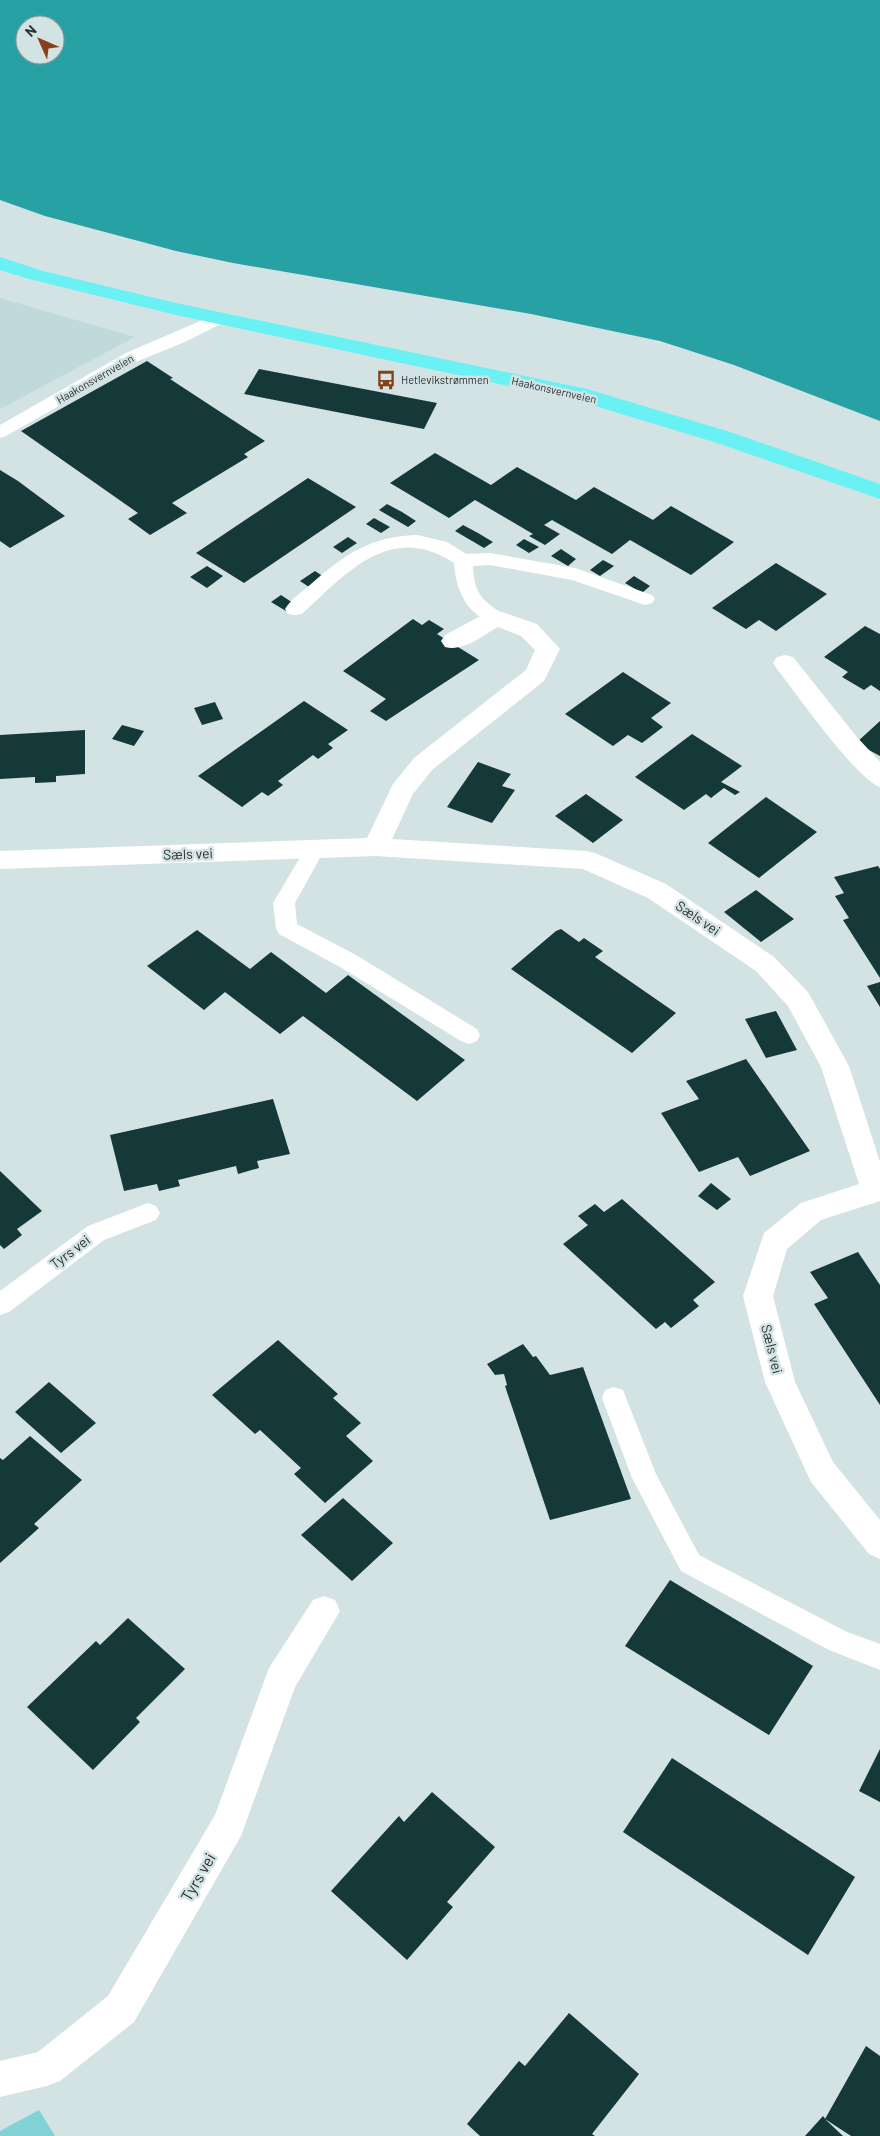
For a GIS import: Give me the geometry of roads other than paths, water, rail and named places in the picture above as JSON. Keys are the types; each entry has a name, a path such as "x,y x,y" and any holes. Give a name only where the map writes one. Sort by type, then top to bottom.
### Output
{"main road":[{"name":"Haakonsvernveien","path":"0,263 45,278 219,318 579,394 722,437 880,492"}],"street":[{"path":"376,847 402,790 423,764 536,675 548,649 529,630 496,618 453,641"},
{"path":"785,663 847,742 880,778"},
{"name":"Sæls vei","path":"0,860 376,847 586,860 658,891 765,964 798,999 835,1066 877,1194 811,1211 774,1242 758,1296 780,1382 822,1472 880,1544"},
{"name":"Tyrs vei","path":"0,2080 48,2068 121,2009 229,1824 281,1679 324,1611"}],"lane":[{"name":"Haakonsvernveien","path":"0,432 132,356 178,338 219,318"},
{"path":"295,609 361,554 387,542 417,541 442,547 463,560 490,559 575,574 645,600"},
{"path":"463,560 465,587 476,605 496,618"},
{"path":"315,850 284,903 288,928 348,961 469,1034"},
{"name":"Tyrs vei","path":"0,1304 96,1233 148,1213"},
{"path":"614,1398 644,1478 690,1563 838,1642 880,1657"}],"place":[{"name":"Hetlevikstrømmen","path":"386,380"}]}
